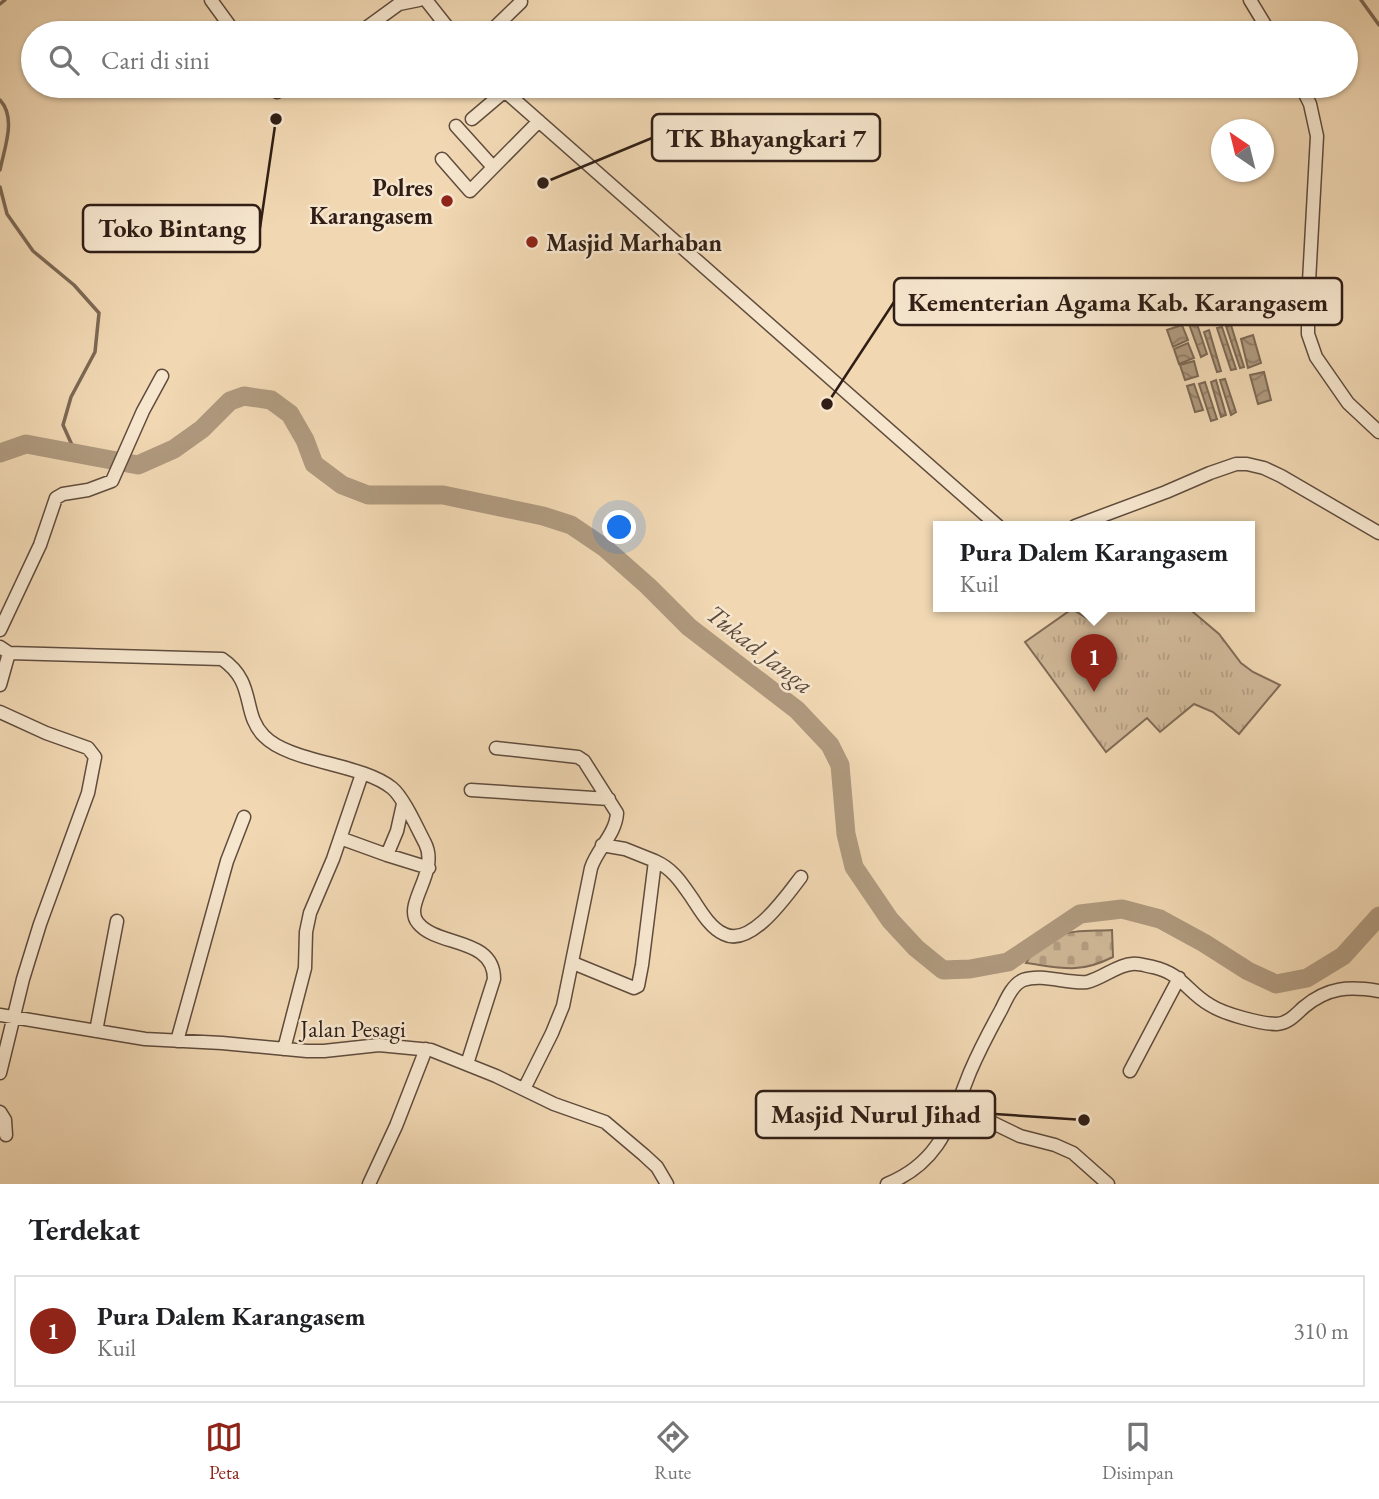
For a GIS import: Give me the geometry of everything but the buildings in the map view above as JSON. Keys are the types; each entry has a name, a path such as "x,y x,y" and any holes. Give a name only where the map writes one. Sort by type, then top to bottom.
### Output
{"street":[{"path":"211,0 226,21"},
{"path":"375,21 400,2 419,0"},
{"path":"426,0 443,21"},
{"path":"1251,0 1263,21"},
{"path":"501,21 521,2"},
{"path":"472,119 493,98"},
{"path":"512,98 992,521"},
{"path":"1307,98 1317,136 1308,334 1316,357 1348,403 1379,432"},
{"path":"442,159 470,191 539,121"},
{"path":"456,126 493,167"},
{"path":"0,630 40,545 56,498 112,481 162,376"},
{"path":"1088,521 1210,473 1236,464 1247,464 1281,476 1379,533"},
{"path":"0,685 4,650 222,659 240,676 246,687 255,722 265,737 286,750 362,774 390,786 427,847 429,868 414,908 415,919 424,928 475,949 489,960 494,971 494,979 467,1064"},
{"path":"0,712 88,748 95,757 88,793 6,1017 6,1058 0,1073"},
{"path":"496,748 578,757 584,761 615,807 617,818 591,868 563,1006 524,1089"},
{"path":"284,1049 305,968 307,926 362,774"},
{"path":"471,790 609,799"},
{"path":"387,855 397,831 403,804"},
{"path":"177,1041 227,861 244,817"},
{"path":"340,838 429,868"},
{"path":"602,845 625,849 655,861 676,875 716,928 731,937 740,936 763,921 801,877"},
{"path":"573,963 627,986 638,986 655,861"},
{"path":"96,1031 117,921"},
{"path":"887,1184 921,1165 934,1152 958,1106 983,1045 1010,993 1020,982 1038,978 1087,982 1135,964 1169,971 1210,1005 1225,1012 1279,1024 1288,1021 1313,1000 1334,989 1346,987 1379,991"},
{"path":"1130,1071 1179,978"},
{"name":"Jalan Pesagi","path":"6,1017 120,1036 177,1041 324,1051 379,1045 426,1049 444,1054 554,1104 605,1122 650,1161 667,1184"},
{"path":"369,1184 396,1126 426,1049"},
{"path":"958,1106 1020,1136 1055,1145 1073,1153 1108,1184"},
{"path":"0,1112 5,1120 6,1135"}],"green space":[{"path":"1068,612 1077,612 1088,619 1096,612 1193,612 1219,634 1241,663 1280,685 1239,734 1213,712 1194,704 1160,732 1147,718 1106,752 1025,642"},
{"path":"1112,930 1113,957 1101,962 1080,968 1026,963 1034,951 1053,937 1074,932"}],"water":[{"path":"1196,321 1207,354 1201,357 1189,324"},
{"path":"1182,325 1188,340 1173,347 1167,330"},
{"path":"1231,325 1244,367 1240,368 1226,326"},
{"path":"1222,327 1236,369 1231,370 1217,328"},
{"path":"1209,330 1221,371 1217,372 1204,332"},
{"path":"1253,335 1261,363 1248,368 1241,339"},
{"path":"1188,343 1194,358 1179,364 1174,349"},
{"path":"1194,361 1198,376 1185,380 1180,365"},
{"path":"1264,372 1271,400 1258,404 1250,375"},
{"path":"1225,379 1236,412 1231,415 1220,380"},
{"path":"1216,380 1226,415 1221,417 1211,382"},
{"path":"1205,382 1217,419 1211,421 1199,384"},
{"path":"1194,384 1203,410 1195,412 1187,386"}],"waterway":[{"path":"0,4 5,0"},
{"path":"1361,0 1379,25"},
{"path":"0,100 5,107 9,125 0,170"},
{"path":"0,187 7,214 33,251 74,285 99,313 95,352 71,397 63,425 76,454"},
{"name":"Tukad Janga","path":"0,453 26,444 138,465 174,449 202,429 230,401 244,396 271,400 290,414 305,440 314,464 342,485 368,495 443,495 543,516 571,525 605,548 689,627 797,710 830,745 840,765 846,834 854,867 890,920 916,948 943,970 970,969 1008,962 1080,914 1122,909 1160,919 1248,971 1276,984 1307,978 1343,956 1379,916"}],"place":[{"name":"Toko Bintang","path":"276,119"},
{"name":"TK Bhayangkari 7","path":"543,183"},
{"name":"Polres Karangasem","path":"447,201"},
{"name":"Masjid Marhaban","path":"532,242"},
{"name":"Kementerian Agama Kab. Karangasem","path":"827,404"},
{"name":"Pura Dalem Karangasem","path":"1094,692"},
{"name":"Masjid Nurul Jihad","path":"1084,1120"}]}
